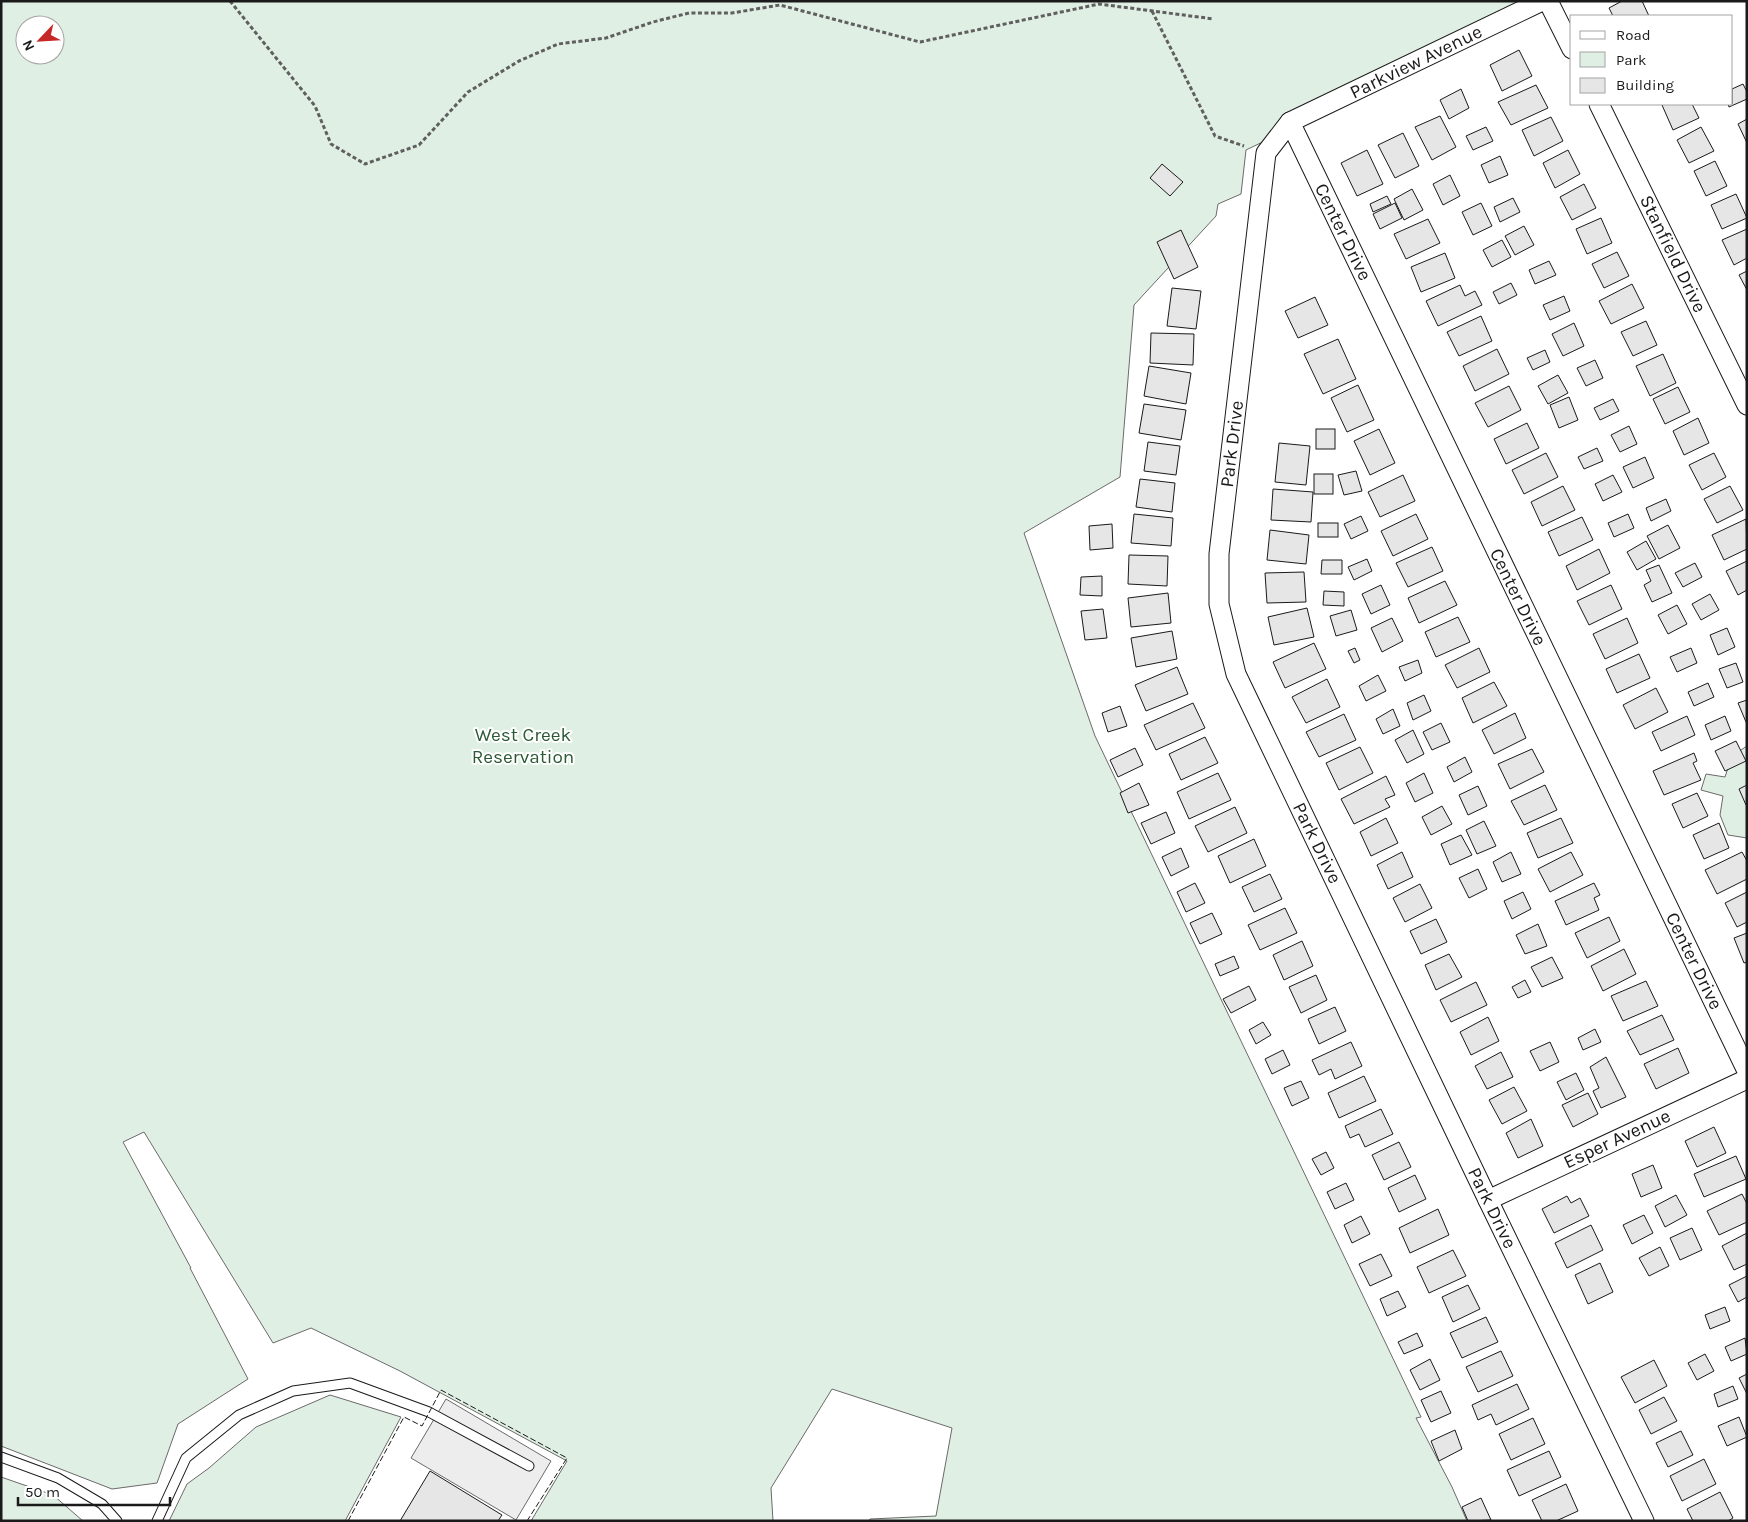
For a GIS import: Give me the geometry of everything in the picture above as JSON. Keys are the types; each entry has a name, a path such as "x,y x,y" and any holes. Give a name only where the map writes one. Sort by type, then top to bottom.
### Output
{"street":[{"name":"Parkview Avenue","path":"1290,122 1542,1"},
{"path":"1548,1 1570,45"},
{"name":"Stanfield Drive","path":"1599,105 1747,405"},
{"name":"Center Drive","path":"1290,122 1747,1071"},
{"name":"Park Drive","path":"1290,122 1266,153 1219,554 1220,604 1236,674 1644,1521"},
{"name":"Esper Avenue","path":"1488,1200 1747,1079"}],"lane":[{"path":"157,1521 186,1458 240,1415 293,1391 350,1383 429,1412 529,1466"},
{"path":"1,1457 58,1478 102,1504 117,1521"}],"path":[{"path":"230,1 315,106 331,144 365,164 419,145 468,92 519,61 558,44 606,38 653,22 688,13 732,13 780,6 920,42 1099,4 1214,19"},
{"path":"1152,11 1215,136 1244,146"}],"green space":[{"name":"West Creek Reservation","path":"1,1 1555,1 1246,150 1241,194 1218,204 1216,216 1134,305 1120,477 1024,533 1095,736 1421,1417 1416,1418 1452,1487 1467,1521 869,1521 870,1519 936,1516 952,1428 832,1389 771,1488 773,1521 531,1521 567,1461 400,1371 311,1328 273,1343 144,1132 123,1142 248,1379 178,1424 157,1483 112,1489 1,1446"},
{"path":"1747,746 1747,838 1728,835 1720,815 1723,796 1701,790 1706,774 1725,777 1732,756"},
{"path":"330,1395 401,1417 345,1521 169,1521 187,1484 209,1468 256,1427"},
{"path":"1,1477 53,1495 83,1521 1,1521"}],"shaded area":[{"path":"446,1399 551,1461 516,1520 411,1458"}],"building":[{"path":"1622,1 1642,1 1649,15 1612,15 1609,8"},
{"path":"1519,50 1532,76 1502,91 1490,65"},
{"path":"1743,84 1747,92 1747,99 1729,107 1728,105 1733,105 1733,89"},
{"path":"1536,85 1548,108 1511,125 1498,102"},
{"path":"1461,89 1469,108 1449,119 1440,100"},
{"path":"1662,105 1692,105 1699,118 1673,130"},
{"path":"1440,116 1456,147 1432,160 1415,127"},
{"path":"1551,117 1563,141 1534,156 1522,130"},
{"path":"1747,119 1747,143 1738,124"},
{"path":"1486,127 1493,141 1473,150 1466,136"},
{"path":"1701,127 1714,151 1689,163 1677,140"},
{"path":"1403,133 1419,166 1395,178 1378,145"},
{"path":"1367,150 1383,184 1357,196 1341,163"},
{"path":"1568,150 1580,174 1555,188 1543,163"},
{"path":"1500,156 1508,175 1489,183 1481,165"},
{"path":"1715,161 1727,186 1706,196 1694,171"},
{"path":"1162,164 1183,182 1170,196 1150,178"},
{"path":"1450,175 1460,196 1443,205 1433,184"},
{"path":"1584,184 1596,208 1572,220 1560,197"},
{"path":"1412,189 1423,210 1404,220 1394,199"},
{"path":"1736,194 1747,218 1722,229 1711,205"},
{"path":"1387,196 1391,204 1373,212 1370,204"},
{"path":"1513,198 1520,212 1500,222 1494,207"},
{"path":"1395,203 1402,218 1380,229 1373,214"},
{"path":"1481,203 1492,226 1473,235 1462,212"},
{"path":"1601,218 1612,243 1587,254 1576,229"},
{"path":"1428,219 1440,243 1406,259 1394,234"},
{"path":"1524,226 1534,245 1515,255 1505,236"},
{"path":"1747,229 1747,258 1734,265 1722,240"},
{"path":"1181,230 1198,267 1174,279 1157,242"},
{"path":"1502,240 1511,257 1492,267 1483,250"},
{"path":"1617,252 1629,276 1604,288 1592,264"},
{"path":"1445,253 1455,278 1421,292 1411,267"},
{"path":"1549,261 1556,275 1535,284 1529,270"},
{"path":"1747,271 1747,290 1739,275"},
{"path":"1511,283 1517,295 1499,304 1493,292"},
{"path":"1632,284 1644,308 1611,324 1599,301"},
{"path":"1460,285 1465,296 1475,291 1482,305 1438,326 1426,301"},
{"path":"1172,288 1201,291 1196,329 1167,326"},
{"path":"1564,296 1570,311 1550,320 1543,305"},
{"path":"1315,297 1328,325 1298,338 1285,311"},
{"path":"1481,316 1492,341 1459,356 1447,332"},
{"path":"1646,321 1657,345 1633,356 1621,332"},
{"path":"1574,323 1584,346 1563,356 1552,334"},
{"path":"1151,333 1194,334 1193,365 1150,363"},
{"path":"1338,339 1356,379 1323,394 1304,354"},
{"path":"1497,349 1509,374 1475,391 1463,366"},
{"path":"1545,350 1550,362 1533,370 1527,358"},
{"path":"1663,354 1676,383 1650,396 1636,366"},
{"path":"1595,360 1603,378 1586,386 1577,368"},
{"path":"1149,366 1191,373 1186,404 1144,396"},
{"path":"1558,375 1568,393 1548,404 1538,386"},
{"path":"1358,385 1374,420 1347,432 1331,398"},
{"path":"1509,386 1521,410 1488,427 1475,403"},
{"path":"1678,387 1690,412 1665,424 1653,399"},
{"path":"1569,397 1578,420 1559,428 1550,405"},
{"path":"1613,399 1619,411 1600,420 1594,408"},
{"path":"1144,404 1186,410 1181,440 1139,433"},
{"path":"1698,418 1709,443 1684,455 1673,431"},
{"path":"1527,423 1539,448 1506,464 1494,439"},
{"path":"1629,426 1637,444 1620,452 1611,435"},
{"path":"1316,429 1335,429 1335,449 1316,449"},
{"path":"1379,429 1395,463 1370,475 1354,441"},
{"path":"1148,442 1180,446 1176,475 1144,471"},
{"path":"1279,443 1310,446 1306,485 1275,482"},
{"path":"1597,448 1603,461 1584,469 1578,457"},
{"path":"1546,453 1558,477 1524,494 1512,470"},
{"path":"1714,453 1726,477 1702,490 1689,465"},
{"path":"1645,457 1654,478 1633,488 1623,467"},
{"path":"1356,471 1362,491 1344,495 1338,475"},
{"path":"1314,474 1333,474 1333,494 1314,494"},
{"path":"1403,475 1415,501 1380,517 1368,492"},
{"path":"1613,475 1622,492 1603,501 1595,484"},
{"path":"1140,479 1175,483 1172,512 1136,507"},
{"path":"1563,486 1575,510 1542,526 1531,502"},
{"path":"1730,486 1743,510 1717,523 1704,499"},
{"path":"1273,489 1313,492 1311,522 1271,520"},
{"path":"1666,499 1671,511 1651,521 1646,508"},
{"path":"1134,514 1173,518 1171,546 1131,543"},
{"path":"1416,514 1428,539 1393,556 1381,531"},
{"path":"1628,514 1634,528 1614,537 1608,523"},
{"path":"1361,516 1368,531 1351,539 1344,524"},
{"path":"1582,517 1593,540 1559,556 1548,532"},
{"path":"1746,519 1747,549 1724,560 1712,535"},
{"path":"1318,523 1338,523 1338,537 1318,537"},
{"path":"1112,524 1113,548 1090,550 1089,526"},
{"path":"1668,525 1680,548 1659,559 1647,536"},
{"path":"1270,530 1309,535 1306,564 1267,560"},
{"path":"1646,541 1656,559 1637,570 1627,552"},
{"path":"1432,547 1443,571 1408,587 1396,563"},
{"path":"1599,549 1610,573 1577,590 1566,566"},
{"path":"1129,555 1168,556 1167,586 1128,584"},
{"path":"1367,559 1372,571 1354,580 1348,567"},
{"path":"1322,560 1342,560 1342,574 1321,574"},
{"path":"1747,561 1747,590 1738,595 1726,571"},
{"path":"1695,563 1702,577 1683,587 1675,573"},
{"path":"1659,565 1672,593 1652,602 1644,585 1651,581 1646,570"},
{"path":"1304,572 1306,602 1267,603 1265,573"},
{"path":"1102,576 1102,596 1080,595 1081,577"},
{"path":"1445,581 1457,605 1419,623 1408,598"},
{"path":"1381,585 1390,605 1371,614 1362,594"},
{"path":"1611,585 1622,609 1589,625 1577,601"},
{"path":"1324,591 1344,592 1344,606 1323,605"},
{"path":"1168,593 1171,623 1131,627 1128,598"},
{"path":"1710,594 1719,610 1701,620 1692,604"},
{"path":"1677,605 1687,624 1668,634 1658,615"},
{"path":"1307,608 1314,637 1274,645 1268,617"},
{"path":"1103,609 1107,638 1085,640 1081,611"},
{"path":"1351,610 1357,630 1336,636 1330,616"},
{"path":"1458,617 1470,642 1436,657 1425,632"},
{"path":"1392,618 1403,641 1382,652 1371,628"},
{"path":"1627,618 1638,643 1605,659 1593,634"},
{"path":"1727,628 1735,647 1718,655 1710,635"},
{"path":"1172,631 1177,659 1136,667 1131,638"},
{"path":"1314,643 1326,669 1285,688 1273,662"},
{"path":"1355,648 1360,660 1354,663 1348,651"},
{"path":"1479,648 1490,672 1457,688 1445,665"},
{"path":"1691,648 1697,663 1677,672 1670,657"},
{"path":"1639,654 1650,678 1617,693 1606,669"},
{"path":"1418,660 1422,673 1405,681 1399,667"},
{"path":"1736,663 1743,682 1727,688 1719,669"},
{"path":"1177,667 1188,694 1146,711 1135,685"},
{"path":"1378,675 1386,691 1366,701 1359,686"},
{"path":"1327,679 1340,707 1306,723 1292,697"},
{"path":"1494,682 1507,706 1473,723 1462,698"},
{"path":"1708,683 1714,697 1694,706 1688,692"},
{"path":"1656,688 1668,712 1635,729 1623,705"},
{"path":"1424,695 1431,711 1413,720 1407,703"},
{"path":"1747,700 1747,722 1746,722 1738,703"},
{"path":"1193,703 1205,728 1156,750 1144,725"},
{"path":"1120,706 1127,726 1108,732 1102,713"},
{"path":"1393,709 1400,726 1383,734 1376,719"},
{"path":"1515,713 1526,738 1494,754 1482,730"},
{"path":"1344,714 1356,740 1319,757 1306,732"},
{"path":"1687,716 1695,735 1661,751 1652,732"},
{"path":"1725,716 1731,731 1711,740 1705,725"},
{"path":"1441,723 1450,742 1432,750 1423,732"},
{"path":"1413,730 1424,754 1407,763 1395,740"},
{"path":"1205,737 1218,763 1181,780 1169,754"},
{"path":"1736,741 1746,761 1725,771 1715,751"},
{"path":"1360,747 1373,773 1339,790 1326,763"},
{"path":"1135,748 1143,765 1118,777 1110,760"},
{"path":"1532,749 1544,772 1510,789 1498,764"},
{"path":"1694,753 1697,761 1693,763 1701,780 1664,795 1653,771"},
{"path":"1465,757 1472,772 1454,782 1447,767"},
{"path":"1218,773 1231,800 1189,819 1177,792"},
{"path":"1424,773 1433,793 1415,802 1406,783"},
{"path":"1386,776 1395,795 1385,799 1390,807 1354,824 1341,799"},
{"path":"1139,783 1149,805 1128,813 1120,793"},
{"path":"1545,785 1557,810 1524,825 1511,801"},
{"path":"1747,785 1747,805 1746,805 1739,789"},
{"path":"1478,786 1487,806 1468,815 1459,795"},
{"path":"1697,793 1708,816 1683,828 1672,804"},
{"path":"1442,806 1452,824 1431,835 1422,817"},
{"path":"1235,807 1247,833 1208,852 1195,826"},
{"path":"1166,812 1175,833 1151,844 1141,823"},
{"path":"1386,818 1398,843 1371,856 1360,832"},
{"path":"1561,818 1573,843 1538,858 1527,833"},
{"path":"1484,821 1496,846 1477,854 1466,830"},
{"path":"1719,823 1729,848 1704,859 1693,835"},
{"path":"1461,835 1472,855 1450,865 1441,844"},
{"path":"1254,839 1266,866 1230,883 1218,856"},
{"path":"1181,848 1189,867 1171,876 1162,857"},
{"path":"1402,852 1413,877 1388,889 1377,865"},
{"path":"1511,852 1521,874 1502,882 1493,862"},
{"path":"1571,852 1583,875 1550,892 1538,869"},
{"path":"1742,852 1747,861 1747,879 1717,894 1705,870"},
{"path":"1478,869 1487,889 1469,898 1459,878"},
{"path":"1270,874 1282,899 1254,912 1242,887"},
{"path":"1195,883 1205,903 1186,912 1177,892"},
{"path":"1594,883 1600,895 1594,898 1599,910 1566,925 1555,901"},
{"path":"1420,884 1432,908 1405,922 1393,898"},
{"path":"1523,892 1531,909 1512,919 1504,901"},
{"path":"1747,892 1747,922 1737,927 1725,903"},
{"path":"1285,908 1297,933 1260,950 1248,925"},
{"path":"1212,913 1222,934 1200,944 1190,923"},
{"path":"1609,917 1620,941 1587,958 1575,933"},
{"path":"1436,919 1447,942 1421,954 1410,931"},
{"path":"1538,924 1547,946 1525,954 1516,935"},
{"path":"1747,933 1747,962 1744,963 1734,938"},
{"path":"1302,941 1313,966 1284,980 1273,955"},
{"path":"1624,949 1636,974 1603,991 1591,966"},
{"path":"1449,954 1462,977 1436,990 1425,965"},
{"path":"1234,956 1239,968 1220,976 1215,964"},
{"path":"1552,957 1563,978 1542,987 1531,967"},
{"path":"1316,975 1327,1000 1301,1013 1289,987"},
{"path":"1525,980 1531,992 1518,998 1512,987"},
{"path":"1646,981 1658,1006 1623,1021 1611,996"},
{"path":"1476,982 1487,1005 1451,1022 1440,1000"},
{"path":"1249,986 1256,1000 1231,1013 1223,999"},
{"path":"1335,1007 1346,1031 1319,1044 1308,1019"},
{"path":"1662,1015 1674,1040 1640,1055 1627,1031"},
{"path":"1488,1017 1499,1041 1471,1055 1460,1032"},
{"path":"1263,1022 1271,1035 1256,1044 1249,1030"},
{"path":"1595,1029 1601,1042 1583,1050 1578,1038"},
{"path":"1351,1042 1362,1066 1335,1079 1331,1069 1319,1075 1312,1060"},
{"path":"1550,1042 1559,1062 1540,1071 1530,1051"},
{"path":"1678,1048 1689,1073 1656,1089 1644,1064"},
{"path":"1283,1050 1290,1065 1272,1074 1265,1059"},
{"path":"1501,1052 1513,1077 1487,1089 1475,1066"},
{"path":"1606,1057 1626,1097 1601,1108 1593,1091 1599,1088 1590,1067"},
{"path":"1576,1073 1584,1090 1566,1100 1557,1082"},
{"path":"1364,1076 1376,1101 1339,1118 1328,1093"},
{"path":"1301,1081 1309,1098 1292,1106 1284,1088"},
{"path":"1514,1087 1527,1111 1502,1124 1489,1100"},
{"path":"1588,1093 1598,1114 1573,1127 1562,1105"},
{"path":"1381,1109 1393,1134 1365,1147 1359,1134 1350,1138 1345,1126"},
{"path":"1531,1119 1543,1146 1518,1158 1506,1133"},
{"path":"1714,1127 1726,1153 1697,1167 1685,1141"},
{"path":"1399,1142 1411,1167 1384,1180 1372,1155"},
{"path":"1326,1152 1334,1168 1321,1175 1312,1159"},
{"path":"1736,1156 1746,1179 1704,1197 1694,1174"},
{"path":"1653,1165 1662,1188 1641,1197 1632,1174"},
{"path":"1415,1175 1426,1199 1399,1212 1388,1188"},
{"path":"1346,1183 1354,1200 1335,1209 1327,1192"},
{"path":"1742,1194 1747,1204 1747,1222 1719,1235 1707,1211"},
{"path":"1676,1195 1687,1215 1665,1227 1655,1206"},
{"path":"1567,1196 1571,1203 1580,1198 1589,1216 1554,1233 1542,1209"},
{"path":"1438,1209 1449,1235 1410,1253 1399,1228"},
{"path":"1644,1215 1653,1233 1632,1244 1623,1225"},
{"path":"1361,1216 1370,1234 1352,1243 1344,1225"},
{"path":"1591,1225 1603,1250 1567,1268 1555,1243"},
{"path":"1692,1228 1702,1250 1680,1260 1670,1238"},
{"path":"1747,1233 1747,1264 1734,1270 1722,1246"},
{"path":"1660,1247 1669,1266 1649,1276 1639,1258"},
{"path":"1453,1250 1466,1276 1429,1293 1417,1267"},
{"path":"1381,1254 1392,1276 1370,1286 1359,1264"},
{"path":"1600,1263 1613,1292 1588,1304 1575,1275"},
{"path":"1747,1276 1747,1297 1738,1302 1729,1285"},
{"path":"1468,1285 1480,1309 1453,1322 1442,1297"},
{"path":"1398,1291 1406,1307 1387,1316 1380,1299"},
{"path":"1725,1307 1730,1321 1710,1329 1705,1315"},
{"path":"1486,1317 1498,1342 1462,1358 1450,1333"},
{"path":"1417,1333 1423,1346 1404,1354 1398,1342"},
{"path":"1745,1338 1747,1354 1731,1361 1725,1347"},
{"path":"1501,1351 1513,1376 1478,1392 1466,1367"},
{"path":"1705,1354 1714,1371 1697,1380 1688,1363"},
{"path":"1430,1359 1440,1380 1420,1390 1410,1370"},
{"path":"1654,1360 1667,1386 1635,1403 1621,1377"},
{"path":"1747,1374 1747,1394 1739,1378"},
{"path":"1517,1384 1529,1409 1496,1425 1491,1414 1478,1420 1472,1405"},
{"path":"1733,1386 1738,1399 1718,1407 1714,1394"},
{"path":"1441,1391 1451,1413 1431,1422 1421,1400"},
{"path":"1664,1397 1677,1421 1651,1434 1639,1410"},
{"path":"1739,1417 1747,1437 1727,1446 1718,1426"},
{"path":"1533,1418 1545,1444 1511,1460 1499,1434"},
{"path":"1455,1430 1462,1449 1439,1461 1431,1441"},
{"path":"1681,1431 1693,1455 1668,1467 1656,1443"},
{"path":"1549,1451 1561,1477 1519,1496 1507,1470"},
{"path":"1704,1459 1716,1484 1682,1501 1670,1476"},
{"path":"430,1471 502,1515 498,1521 400,1521"},
{"path":"1566,1484 1578,1511 1556,1521 1542,1521 1532,1500"},
{"path":"1720,1492 1733,1518 1728,1521 1693,1521 1687,1509"},
{"path":"1481,1498 1491,1520 1468,1521 1462,1507"}],"fence":[{"path":"348,1521 404,1417 422,1426 441,1390 567,1458 527,1521"}]}
